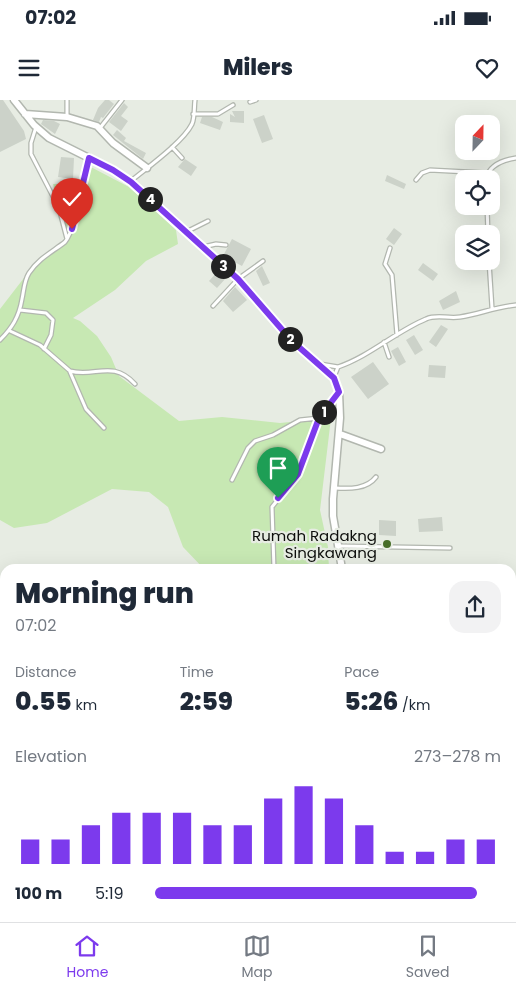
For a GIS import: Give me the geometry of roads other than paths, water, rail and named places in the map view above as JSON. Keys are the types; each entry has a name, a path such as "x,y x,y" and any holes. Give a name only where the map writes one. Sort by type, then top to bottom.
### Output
{"street":[{"path":"14,100 36,127 53,140 113,170 131,182 238,279 292,341 334,378 339,392 340,434 334,488 334,516 341,564"},
{"path":"25,114 67,117 100,128 113,143 146,168"},
{"path":"340,434 380,449"}],"lane":[{"path":"67,100 67,117"},
{"path":"100,128 122,100"},
{"path":"131,182 172,147 188,130 193,121 195,100"},
{"path":"250,102 256,100"},
{"path":"193,114 216,115 233,105"},
{"path":"36,127 31,143 31,154 59,208 67,239"},
{"path":"172,147 182,158"},
{"path":"0,340 10,331 20,310 24,283 29,273 43,258 67,239 72,229 89,158"},
{"path":"490,170 499,162 516,158"},
{"path":"416,180 422,173 430,170 455,171"},
{"path":"186,232 208,221"},
{"path":"202,247 209,244 226,245"},
{"path":"390,248 385,264 392,275 397,335"},
{"path":"213,306 238,279 263,261"},
{"path":"490,270 492,308"},
{"path":"320,364 338,367 352,362 429,318 458,318 478,314 492,308 516,305"},
{"path":"20,310 46,313 53,320 51,336 44,349"},
{"path":"10,331 44,349 70,371 86,409 104,428"},
{"path":"384,342 389,357"},
{"path":"334,378 338,367"},
{"path":"70,371 114,370 124,374 135,384"},
{"path":"274,564 272,507 298,474 319,418 339,392"},
{"path":"232,480 248,448 254,441 273,435 300,420 319,418"},
{"path":"334,488 348,489 361,487 372,482 376,477"},
{"path":"338,546 450,548"}],"place":[{"name":"Rumah Radakng Singkawang","path":"387,544"}]}
